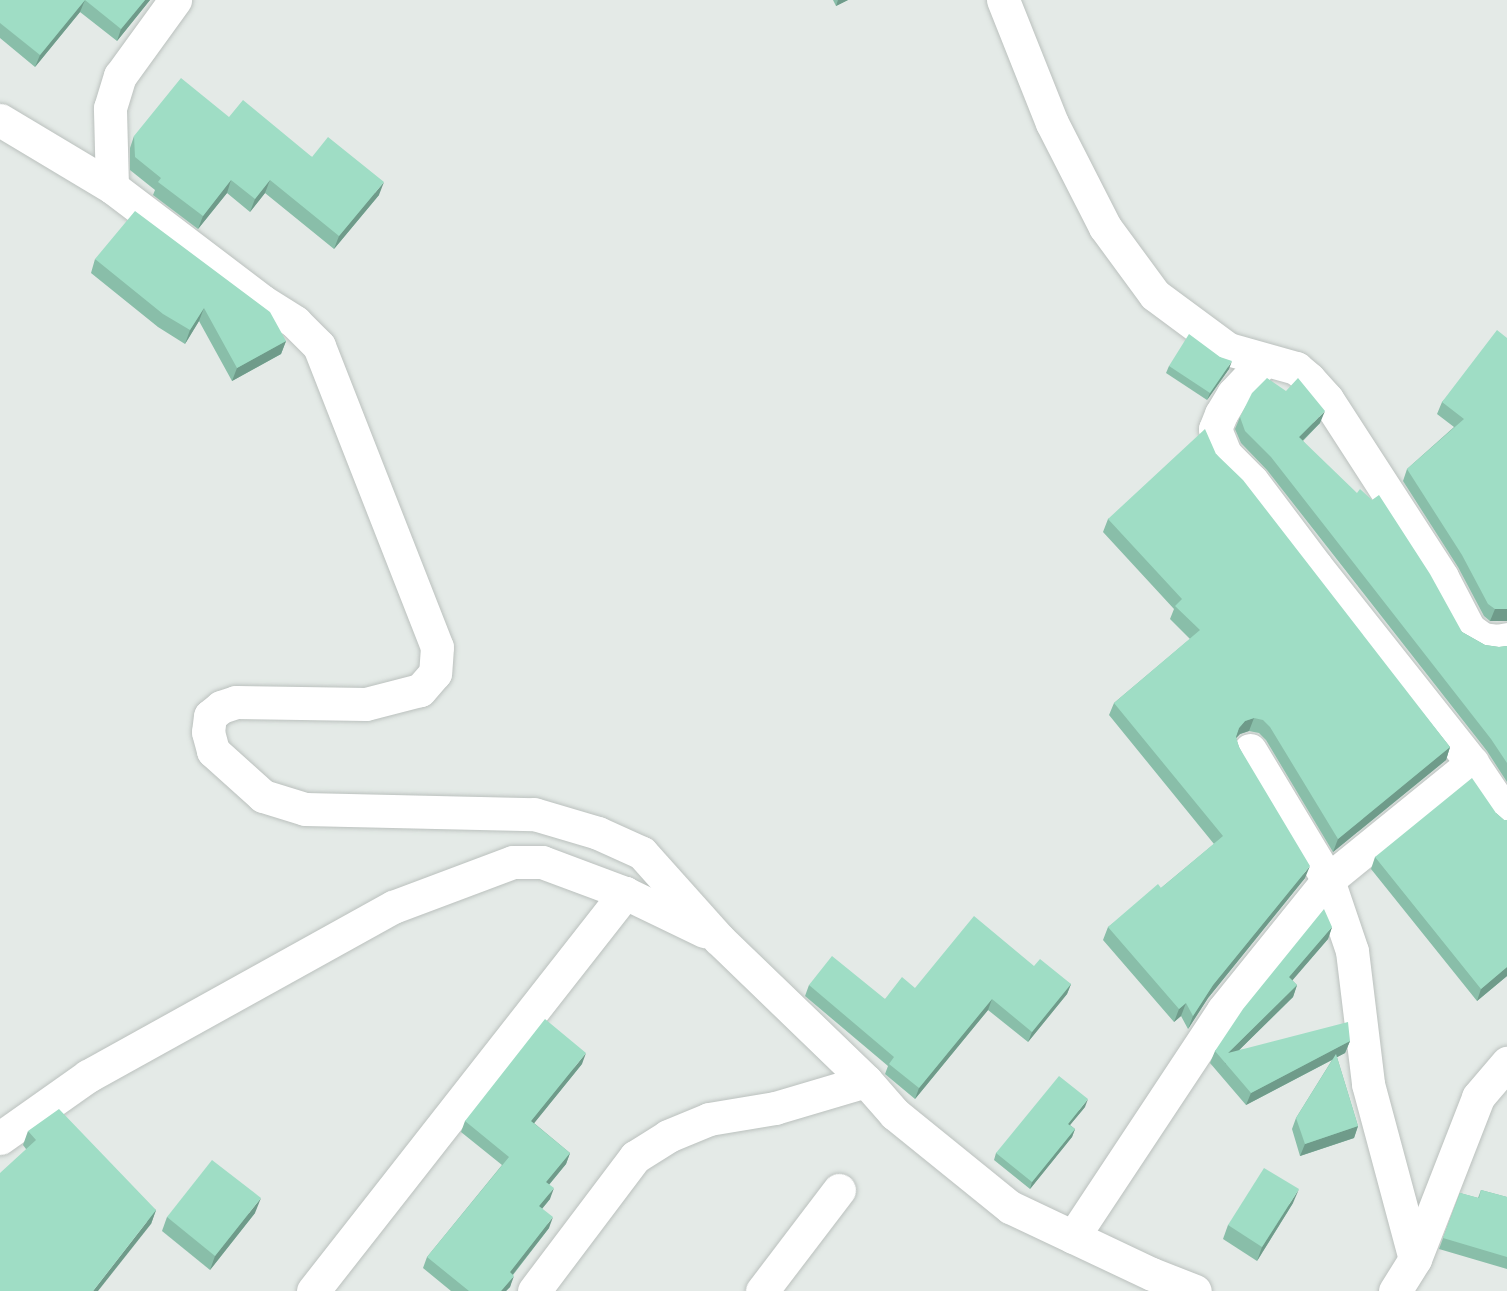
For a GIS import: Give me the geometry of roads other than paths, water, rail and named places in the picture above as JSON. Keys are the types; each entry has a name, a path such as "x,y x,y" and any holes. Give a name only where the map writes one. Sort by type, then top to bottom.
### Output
{"street":[{"path":"112,187 110,108 120,76 175,0"},
{"path":"1003,0 1052,123 1105,227 1155,295 1228,349 1264,361 1296,368 1327,399 1442,577 1469,629 1483,639 1497,641 1507,639"},
{"path":"0,120 112,187 262,301 295,322 319,346 436,647 435,673 420,690 366,704 236,702 220,708 210,716 208,732 213,751 263,796 305,809 534,814 598,833 642,853 719,939 866,1082 895,1114 1010,1207 1195,1291"},
{"path":"1264,361 1233,394 1221,414 1215,429 1226,454 1252,481 1316,566 1472,763 1507,815"},
{"path":"1250,750 1328,879 1352,951 1368,1084 1415,1259"},
{"path":"1073,1237 1223,1010 1328,879 1472,763"},
{"path":"0,1138 88,1076 393,906 513,862 542,862 625,893 719,939"},
{"path":"313,1291 625,893"},
{"path":"1395,1291 1415,1259 1478,1097 1507,1062"},
{"path":"534,1291 635,1157 668,1136 709,1119 775,1108 866,1082"},
{"path":"762,1291 839,1190"}]}
